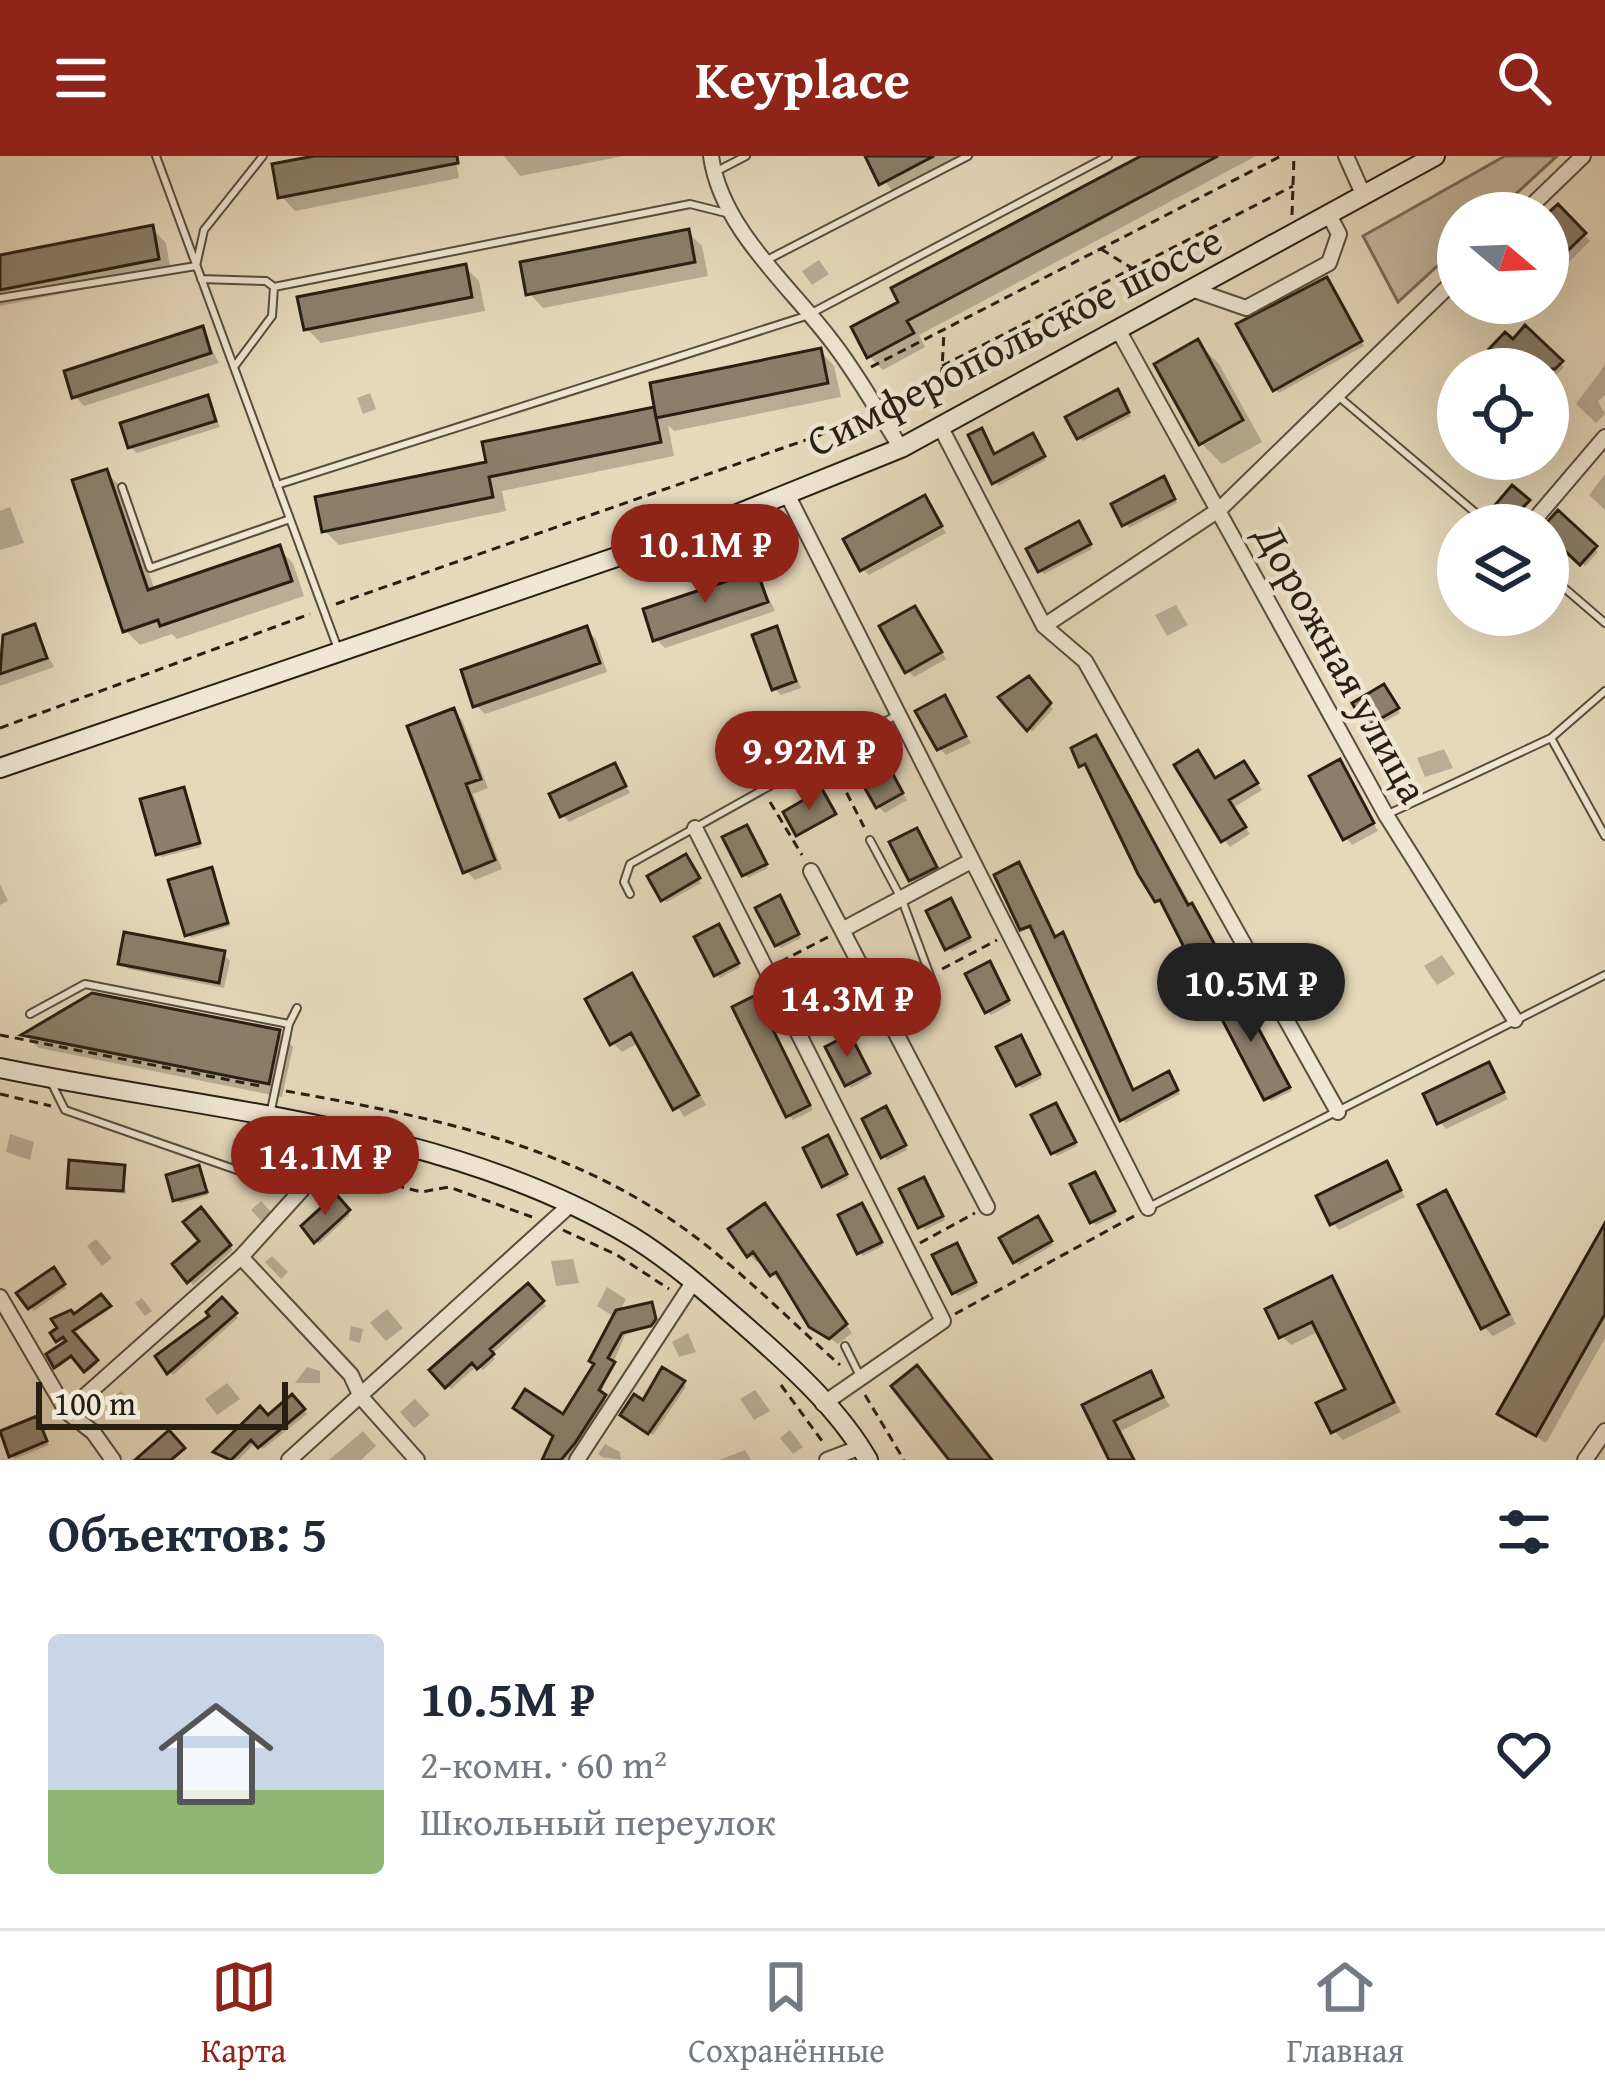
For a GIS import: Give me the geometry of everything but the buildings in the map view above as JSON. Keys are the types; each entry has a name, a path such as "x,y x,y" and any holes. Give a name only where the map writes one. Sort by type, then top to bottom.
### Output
{"main road":[{"name":"Симферопольское шоссе","path":"0,768 788,496 901,448 940,421 1120,333 1435,156"},
{"path":"0,1068 269,1119 486,1172 570,1205 632,1237 694,1281 786,1362 864,1454"}],"street":[{"path":"711,156 713,173 734,215 806,316 826,333 901,448"},
{"path":"1346,156 1363,194"},
{"path":"1546,192 1583,156"},
{"path":"1194,290 1246,308 1329,263 1339,233 1328,213"},
{"path":"1045,626 1220,509 1437,297"},
{"name":"Дорожная улица","path":"1120,333 1386,815 1515,1020"},
{"path":"940,421 1045,626 1085,661 1338,1112"},
{"path":"1548,504 1605,437"},
{"path":"788,496 1148,1208"},
{"path":"695,828 943,1321 823,1404"},
{"path":"842,930 971,861"},
{"path":"811,871 987,1207"},
{"path":"67,1412 241,1257 307,1184"},
{"path":"289,1460 570,1205"},
{"path":"241,1257 351,1375 361,1397 417,1460"},
{"path":"578,1460 694,1281"},
{"path":"0,1297 67,1412 93,1432 113,1460"},
{"path":"1585,1460 1602,1442"},
{"path":"830,1459 864,1454"}],"lane":[{"path":"156,156 340,652"},
{"path":"196,266 204,230 262,156"},
{"path":"713,173 746,156"},
{"path":"765,261 968,156"},
{"path":"277,485 806,316 1108,156"},
{"path":"201,279 266,281 274,287 690,204 734,215"},
{"path":"0,298 196,266"},
{"path":"234,368 272,316 274,287"},
{"path":"1336,394 1465,504"},
{"path":"122,487 150,568 290,519"},
{"path":"1569,592 1605,623"},
{"path":"1386,815 1551,738 1605,691"},
{"path":"629,894 624,882 630,864 896,716"},
{"path":"1551,738 1605,836"},
{"path":"870,839 901,898 935,989 889,1018"},
{"path":"1148,1208 1605,975"},
{"path":"30,1014 85,984 289,1024"},
{"path":"269,1119 289,1024 297,1007"},
{"path":"50,1078 65,1110 284,1186 307,1184"},
{"path":"844,1346 860,1378"}],"path":[{"path":"854,375 1281,156"},
{"path":"1292,217 1294,156"},
{"path":"942,366 1293,186"},
{"path":"1101,248 1166,289"},
{"path":"940,421 944,329"},
{"path":"0,728 820,435 875,408"},
{"path":"826,754 870,839"},
{"path":"763,790 811,871"},
{"path":"764,970 842,930"},
{"path":"930,976 1008,934"},
{"path":"0,1094 65,1110"},
{"path":"307,1184 376,1180 421,1192 449,1187 488,1197 617,1255 683,1299"},
{"path":"910,1249 987,1207"},
{"path":"943,1321 1148,1208"},
{"path":"776,1378 830,1459"}],"shaded area":[{"path":"1505,156 1557,156 1518,192 1441,192"},
{"path":"1437,194 1437,266 1398,302 1363,236"}]}
